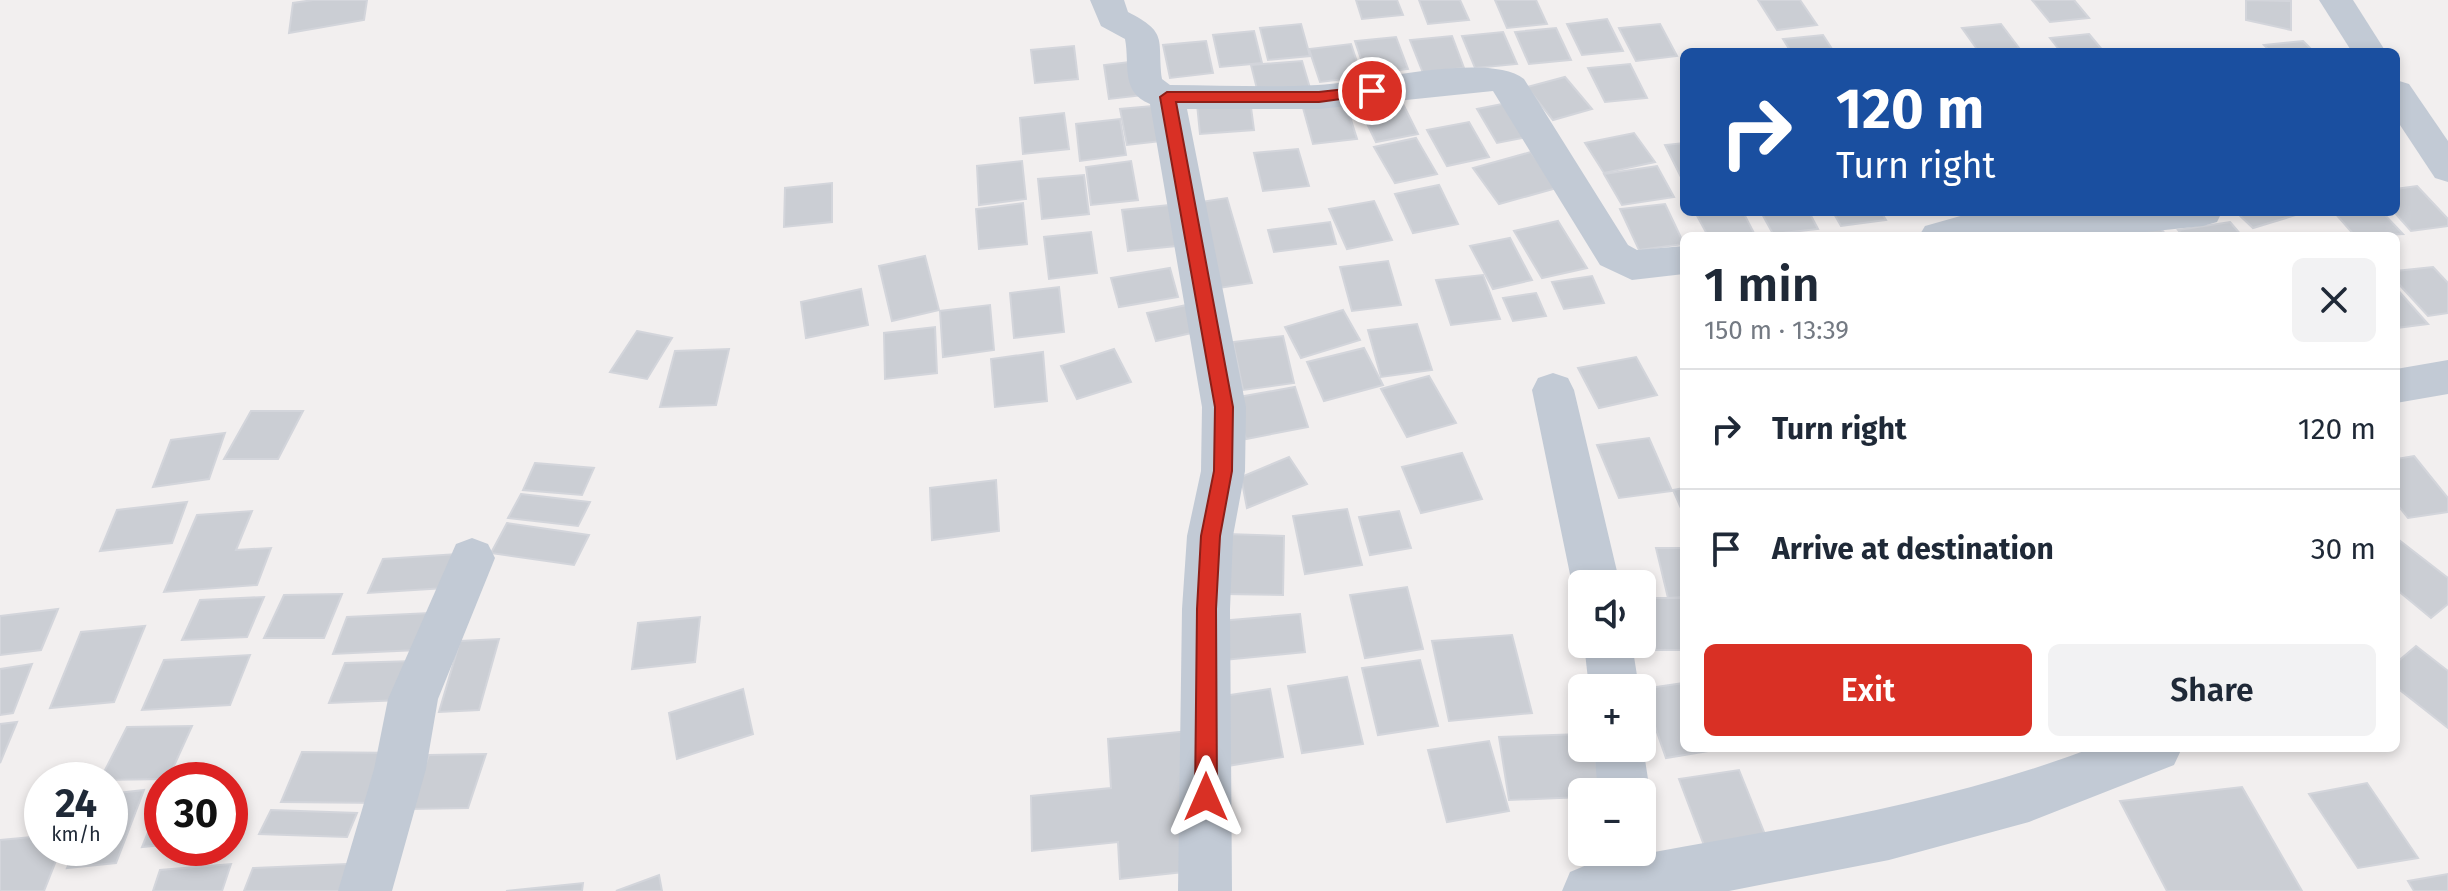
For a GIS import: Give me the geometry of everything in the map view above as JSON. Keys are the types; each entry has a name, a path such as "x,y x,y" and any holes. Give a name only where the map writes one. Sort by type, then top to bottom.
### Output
{"street":[{"path":"1107,0 1113,18 1141,33 1147,87 1153,93 1167,97 1319,97 1478,78 1502,80 1511,87 1614,255 1632,265 1680,260"},
{"path":"2336,0 2366,48"},
{"path":"1167,97 1224,407 1223,471 1210,536 1206,609 1205,891"},
{"path":"2400,98 2442,161"},
{"path":"2400,157 2442,161"},
{"path":"1953,232 2166,216"},
{"path":"2400,385 2448,377"},
{"path":"1553,390 1593,570"},
{"path":"365,891 400,769 413,699 442,622 472,558"},
{"path":"1617,876 1889,834 2029,797 2146,752"}],"building":[{"path":"367,0 364,20 289,33 293,3"},
{"path":"1356,0 1397,0 1403,15 1362,19"},
{"path":"1419,0 1460,0 1469,20 1428,24"},
{"path":"1495,0 1536,0 1547,24 1507,28"},
{"path":"1758,0 1800,0 1817,25 1777,30"},
{"path":"2032,0 2074,0 2089,18 2050,22"},
{"path":"2246,0 2291,1 2291,30 2246,20"},
{"path":"1607,19 1623,51 1582,55 1567,24"},
{"path":"1301,24 1310,56 1268,60 1260,28"},
{"path":"1660,24 1677,56 1636,61 1619,28"},
{"path":"2001,24 2019,48 1976,48 1962,28"},
{"path":"1556,28 1571,60 1529,64 1515,32"},
{"path":"1254,31 1262,63 1220,67 1213,35"},
{"path":"1503,32 1517,64 1475,68 1462,36"},
{"path":"2089,34 2101,48 2058,48 2050,38"},
{"path":"1823,35 1831,48 1789,48 1783,39"},
{"path":"1452,36 1464,68 1423,73 1410,40"},
{"path":"1396,37 1408,69 1366,74 1355,41"},
{"path":"1206,41 1213,73 1170,78 1163,45"},
{"path":"2303,41 2310,48 2267,48 2264,45"},
{"path":"1351,44 1362,77 1320,82 1309,49"},
{"path":"1074,46 1078,79 1035,83 1031,50"},
{"path":"1146,60 1153,94 1109,99 1104,65"},
{"path":"1302,61 1310,88 1258,93 1251,65"},
{"path":"1630,64 1647,98 1605,102 1588,68"},
{"path":"1565,77 1592,109 1553,120 1527,87"},
{"path":"1250,100 1254,130 1200,134 1197,104"},
{"path":"1401,100 1418,134 1376,142 1359,107"},
{"path":"1517,101 1538,135 1497,143 1477,109"},
{"path":"1346,104 1357,139 1313,144 1303,108"},
{"path":"1164,105 1171,140 1127,145 1120,109"},
{"path":"1064,113 1069,149 1023,154 1020,118"},
{"path":"1120,119 1126,155 1080,161 1076,124"},
{"path":"1469,122 1489,157 1447,166 1427,130"},
{"path":"1634,133 1655,162 1604,173 1585,143"},
{"path":"1416,138 1437,174 1395,183 1374,147"},
{"path":"1680,143 1680,175 1665,145"},
{"path":"1298,149 1309,186 1263,191 1254,153"},
{"path":"1531,152 1557,188 1499,204 1473,168"},
{"path":"1022,161 1026,199 979,205 977,166"},
{"path":"1131,161 1138,200 1091,205 1086,167"},
{"path":"1657,166 1674,197 1622,205 1604,174"},
{"path":"1084,175 1089,214 1042,219 1038,179"},
{"path":"832,183 832,222 784,227 785,188"},
{"path":"1439,185 1458,224 1413,233 1395,194"},
{"path":"2417,186 2448,219 2448,226 2411,231 2398,216 2400,216 2400,188"},
{"path":"1227,198 1252,283 1219,288 1194,203"},
{"path":"1374,201 1392,240 1347,249 1329,209"},
{"path":"1023,203 1027,244 979,249 976,209"},
{"path":"1665,204 1680,236 1680,245 1639,250 1620,209"},
{"path":"1169,205 1176,246 1128,251 1122,210"},
{"path":"1697,216 1745,216 1753,232 1706,232"},
{"path":"1763,216 1811,216 1818,229 1791,232 1772,232"},
{"path":"1835,216 1884,216 1886,220 1841,226"},
{"path":"2240,216 2292,216 2253,228"},
{"path":"2338,216 2386,216 2403,234 2400,232 2352,232"},
{"path":"1558,221 1587,268 1542,278 1514,231"},
{"path":"1330,222 1336,244 1274,252 1268,230"},
{"path":"2230,222 2239,232 2180,232 2178,230"},
{"path":"2156,223 2164,232 2115,232 2112,228"},
{"path":"1091,232 1097,273 1049,279 1044,237"},
{"path":"1510,238 1532,280 1493,289 1470,246"},
{"path":"925,256 939,310 892,321 879,266"},
{"path":"1388,261 1401,305 1352,311 1340,267"},
{"path":"2433,267 2448,283 2448,313 2428,316 2400,285 2400,271"},
{"path":"1170,268 1178,297 1119,307 1111,278"},
{"path":"1483,275 1500,319 1451,325 1436,280"},
{"path":"1592,276 1604,303 1564,309 1552,282"},
{"path":"1059,287 1064,332 1014,338 1010,293"},
{"path":"861,289 868,325 806,338 801,302"},
{"path":"2400,292 2428,324 2400,328"},
{"path":"1536,293 1546,316 1513,321 1503,298"},
{"path":"990,305 994,350 943,357 940,311"},
{"path":"1187,305 1196,332 1156,341 1147,313"},
{"path":"1343,310 1360,340 1301,358 1285,327"},
{"path":"1417,324 1432,370 1381,377 1368,330"},
{"path":"935,327 937,373 885,379 884,333"},
{"path":"637,331 672,338 647,379 610,372"},
{"path":"1283,336 1294,383 1243,390 1233,342"},
{"path":"1364,348 1383,385 1324,401 1307,362"},
{"path":"729,349 716,405 660,407 675,351"},
{"path":"1114,349 1131,382 1077,399 1061,366"},
{"path":"1043,352 1047,401 995,407 991,359"},
{"path":"1636,357 1657,395 1599,408 1578,368"},
{"path":"1429,376 1456,423 1407,437 1381,389"},
{"path":"1295,387 1308,427 1246,439 1233,398"},
{"path":"251,411 303,411 278,459 224,459"},
{"path":"225,433 209,479 153,487 171,440"},
{"path":"1649,438 1672,491 1619,498 1597,445"},
{"path":"1462,453 1482,499 1421,513 1402,467"},
{"path":"2414,456 2448,498 2448,512 2408,518 2400,508 2400,458"},
{"path":"1289,457 1307,484 1247,508 1241,477"},
{"path":"535,463 594,468 582,495 523,490"},
{"path":"996,480 999,531 932,540 930,488"},
{"path":"1680,489 1680,506 1673,490"},
{"path":"521,494 590,502 578,526 508,518"},
{"path":"187,502 172,543 100,551 117,510"},
{"path":"1347,509 1362,565 1305,574 1293,516"},
{"path":"252,511 236,550 271,548 257,585 164,592 197,515"},
{"path":"1399,511 1411,548 1370,555 1359,517"},
{"path":"507,523 589,535 574,565 491,553"},
{"path":"1227,534 1284,536 1283,595 1225,594"},
{"path":"2400,541 2448,578 2448,604 2431,618 2400,592"},
{"path":"1656,548 1680,548 1680,597 1668,598"},
{"path":"472,553 461,587 368,593 383,559"},
{"path":"1407,587 1423,649 1365,658 1350,595"},
{"path":"342,594 324,638 264,638 284,595"},
{"path":"264,597 247,637 182,640 200,600"},
{"path":"1656,598 1680,598 1680,650 1656,650"},
{"path":"58,609 41,650 0,655 0,616"},
{"path":"430,613 418,650 333,654 347,617"},
{"path":"1300,614 1305,652 1224,660 1220,621"},
{"path":"700,617 695,662 632,669 638,623"},
{"path":"145,626 114,702 50,708 81,632"},
{"path":"1512,635 1532,713 1449,721 1432,641"},
{"path":"499,639 479,710 439,712 460,641"},
{"path":"2416,646 2448,671 2448,728 2400,690 2400,660"},
{"path":"250,655 230,705 142,710 164,660"},
{"path":"1420,660 1438,726 1378,735 1362,668"},
{"path":"416,661 402,700 329,703 345,663"},
{"path":"32,664 13,713 0,715 0,669"},
{"path":"1347,677 1363,744 1302,753 1288,686"},
{"path":"1680,684 1680,752 1702,752 1666,758 1656,729 1656,687"},
{"path":"743,689 753,734 677,759 669,713"},
{"path":"1270,689 1283,757 1221,767 1210,698"},
{"path":"17,722 0,763 0,724"},
{"path":"192,726 176,762 144,762 144,779 128,780 128,762 109,762 127,727"},
{"path":"1189,731 1202,870 1120,879 1118,842 1032,851 1031,796 1111,788 1108,739"},
{"path":"1568,735 1568,762 1596,762 1599,778 1568,778 1568,798 1509,800 1499,737"},
{"path":"1489,741 1509,811 1447,822 1428,750"},
{"path":"302,752 404,753 384,803 281,802"},
{"path":"486,754 468,808 409,809 429,755"},
{"path":"1739,770 1768,842 1707,853 1679,779"},
{"path":"2367,783 2418,858 2358,868 2309,794"},
{"path":"2242,787 2302,891 2167,891 2120,801"},
{"path":"144,790 128,832 128,792"},
{"path":"271,810 357,813 347,837 259,834"},
{"path":"24,838 24,866 54,866 44,891 0,891 0,840"},
{"path":"370,863 361,891 244,891 253,868"},
{"path":"230,866 222,891 153,891 160,870"},
{"path":"2448,874 2448,891 2414,891 2408,881"},
{"path":"659,875 662,891 616,891"},
{"path":"583,883 582,891 506,891"}],"route":[{"path":"1206,797 1206,609 1210,536 1223,471 1224,407 1167,97 1319,97 1372,91"}]}
